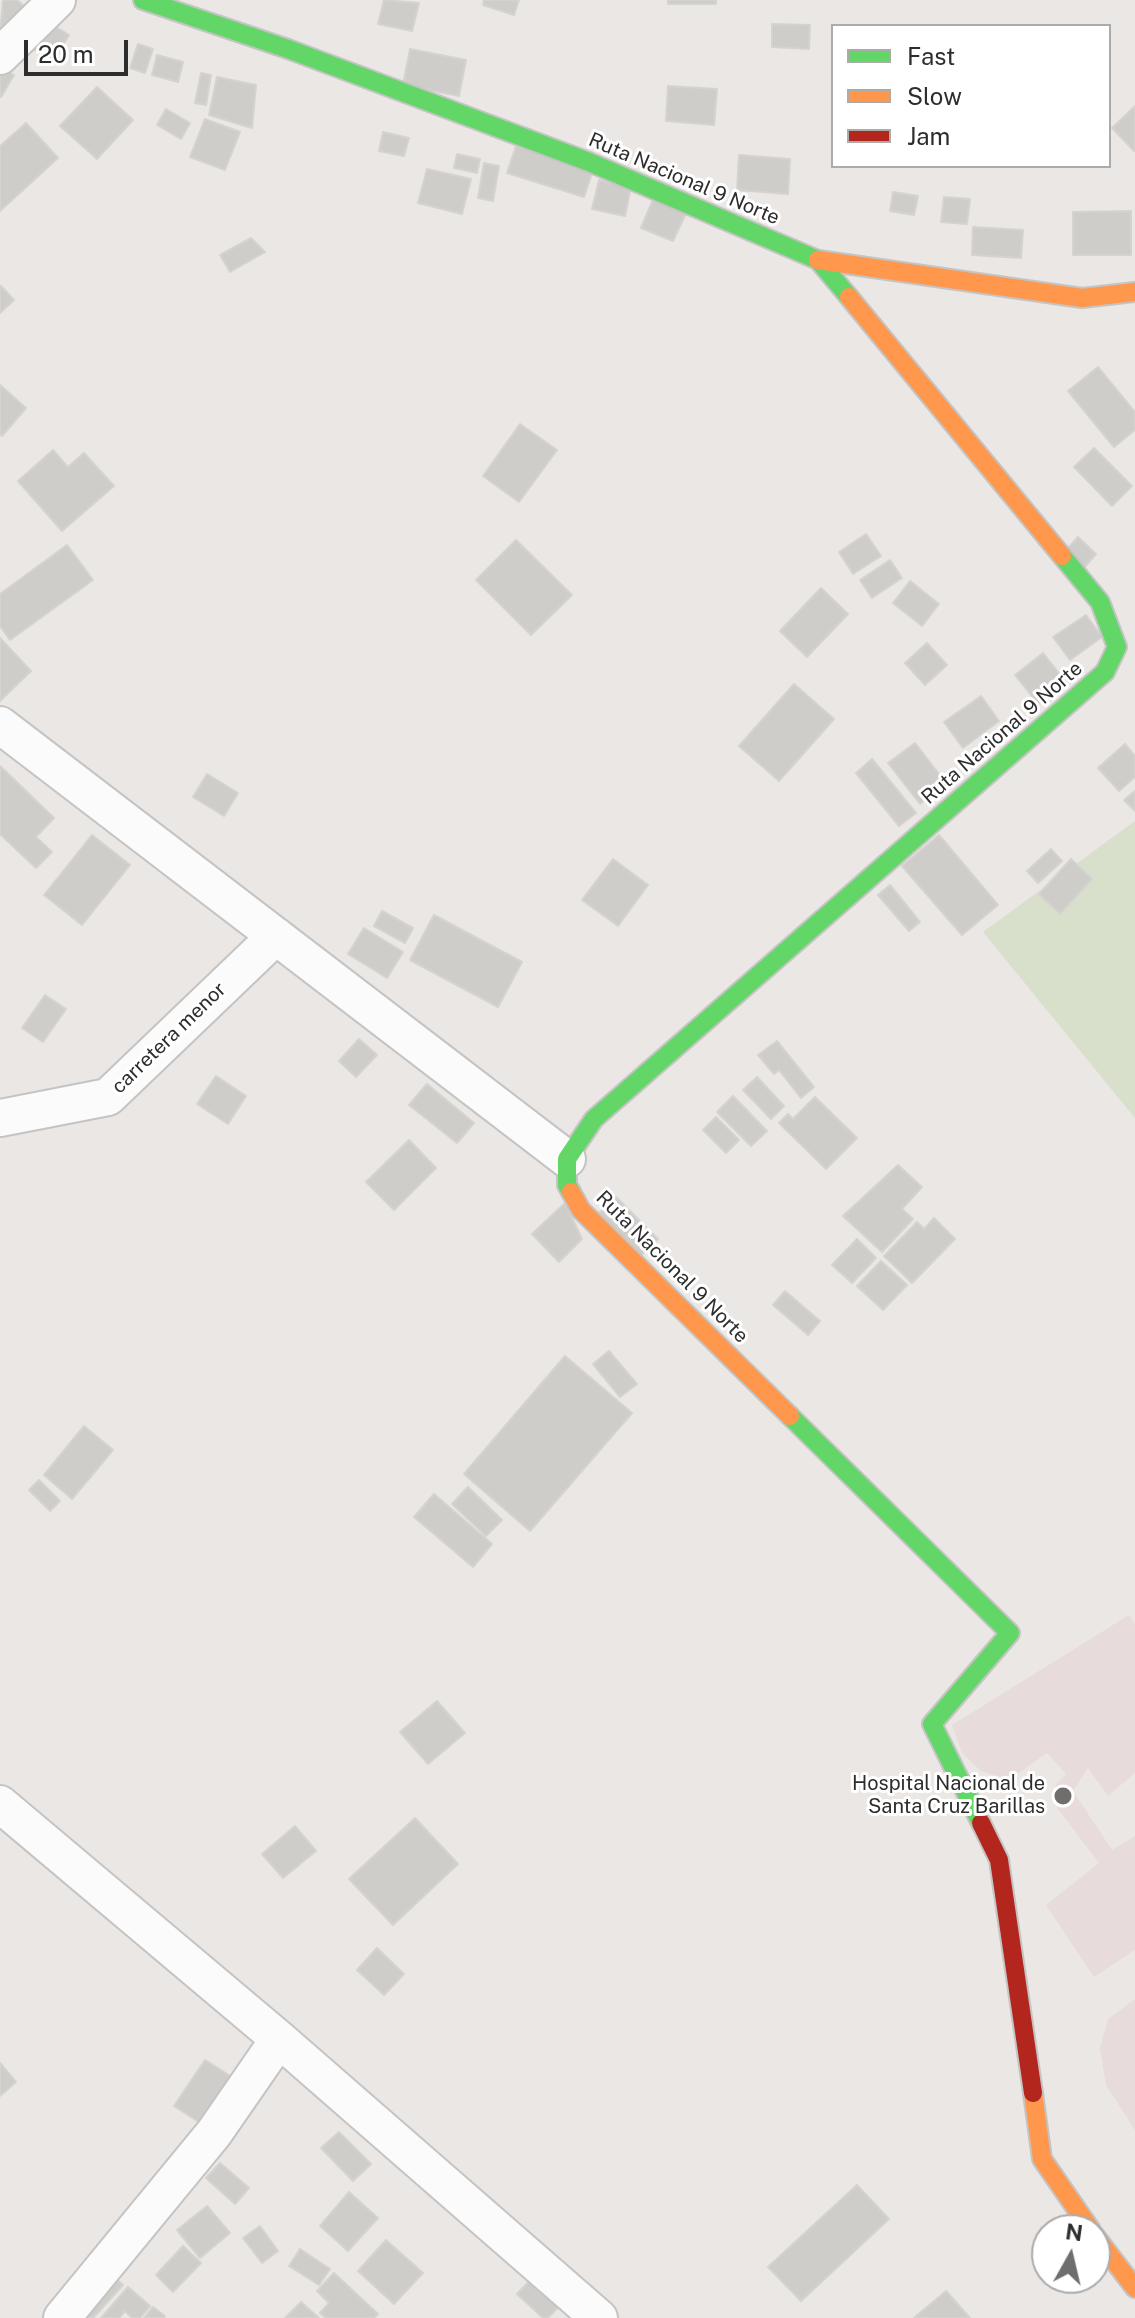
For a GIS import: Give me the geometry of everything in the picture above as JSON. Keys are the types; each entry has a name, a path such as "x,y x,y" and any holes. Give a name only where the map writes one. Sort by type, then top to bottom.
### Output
{"street":[{"path":"0,56 57,0"},
{"name":"Ruta Nacional 9 Norte","path":"143,0 288,49 589,162 818,260 1100,602 1117,647 1105,672 594,1119 567,1159 567,1185 581,1210 1010,1633 932,1724 999,1860 1042,2159 1080,2214"},
{"path":"818,260 1082,298 1135,292"},
{"path":"1100,602 1135,627"},
{"path":"0,725 567,1159"},
{"name":"carretera menor","path":"0,1118 108,1097 276,936"},
{"path":"0,1804 279,2039 596,2317"},
{"path":"62,2318 214,2133 279,2039"},
{"path":"1111,2257 1135,2288"}],"shaded area":[{"name":"Hospital Nacional de Santa Cruz Barillas","path":"1129,1615 1135,1624 1135,1773 1108,1796 1088,1768 1073,1791 1112,1850 1135,1836 1135,1950 1094,1977 1046,1905 1099,1863 1058,1809 1052,1795 1056,1784 1066,1774 1047,1753 1009,1780 981,1771 962,1753 952,1725"},
{"path":"1135,1999 1135,2130 1106,2085 1100,2048 1108,2019"}],"green space":[{"path":"1135,821 1135,1118 983,932"}],"building":[{"path":"3,0 17,0 31,12 0,33"},
{"path":"384,0 419,3 412,31 378,24"},
{"path":"484,0 519,0 514,15 483,5"},
{"path":"668,0 716,0 716,4 668,4"},
{"path":"35,14 69,35 53,61 19,41"},
{"path":"772,24 810,25 809,49 772,47"},
{"path":"138,44 153,49 145,73 130,68"},
{"path":"410,49 466,60 459,96 403,85"},
{"path":"157,55 183,62 178,82 152,75"},
{"path":"0,67 14,75 1,97 0,96"},
{"path":"201,73 211,75 206,105 195,103"},
{"path":"217,77 256,85 252,128 209,115"},
{"path":"668,86 717,89 714,125 666,121"},
{"path":"97,87 133,120 97,159 60,126"},
{"path":"1135,106 1135,150 1134,151 1112,128"},
{"path":"166,109 190,123 181,139 157,125"},
{"path":"205,119 240,132 225,170 190,157"},
{"path":"26,123 58,158 0,211 0,146"},
{"path":"383,132 409,138 404,156 379,151"},
{"path":"516,146 593,170 584,197 507,173"},
{"path":"457,154 480,159 477,173 454,168"},
{"path":"739,155 790,159 788,194 737,190"},
{"path":"484,163 499,166 493,201 478,198"},
{"path":"427,169 471,179 462,214 418,203"},
{"path":"599,180 631,187 625,216 592,209"},
{"path":"893,192 918,196 914,215 890,211"},
{"path":"654,197 687,211 673,241 641,228"},
{"path":"944,197 970,199 967,224 941,222"},
{"path":"1131,211 1131,255 1073,255 1073,212"},
{"path":"973,227 1023,230 1021,258 972,255"},
{"path":"251,238 265,252 230,272 220,255"},
{"path":"0,287 14,300 0,313"},
{"path":"1098,367 1135,412 1135,430 1114,447 1068,391"},
{"path":"0,385 26,408 2,436 0,434"},
{"path":"520,424 557,450 519,502 483,476"},
{"path":"1094,448 1132,486 1112,506 1074,467"},
{"path":"53,450 68,467 84,453 114,486 62,531 18,481"},
{"path":"866,534 881,556 853,574 839,552"},
{"path":"1078,537 1096,554 1082,570 1063,554"},
{"path":"516,540 572,595 531,635 476,580"},
{"path":"67,545 93,580 10,640 0,626 0,594"},
{"path":"890,560 902,578 872,598 860,580"},
{"path":"910,581 939,604 922,626 893,603"},
{"path":"821,588 848,614 807,657 780,631"},
{"path":"1086,615 1102,637 1070,660 1053,637"},
{"path":"0,638 31,671 0,701"},
{"path":"927,643 947,665 925,685 905,663"},
{"path":"1043,653 1066,682 1038,704 1015,675"},
{"path":"794,684 834,719 779,781 739,746"},
{"path":"981,696 999,721 963,748 944,722"},
{"path":"915,743 946,783 920,804 888,763"},
{"path":"1125,744 1135,756 1135,777 1119,791 1098,768"},
{"path":"872,759 916,813 899,826 856,773"},
{"path":"0,766 54,818 36,837 52,852 36,868 0,834"},
{"path":"207,774 238,793 224,816 193,797"},
{"path":"1135,791 1135,811 1124,800"},
{"path":"92,835 130,865 82,925 44,895"},
{"path":"939,835 998,905 962,935 902,866"},
{"path":"1051,849 1062,861 1038,883 1027,871"},
{"path":"613,859 648,885 618,926 582,900"},
{"path":"1071,859 1092,879 1060,914 1039,894"},
{"path":"890,885 920,922 909,931 878,895"},
{"path":"382,911 413,928 405,943 374,926"},
{"path":"434,915 522,962 498,1007 410,960"},
{"path":"364,928 403,952 387,978 348,954"},
{"path":"45,995 66,1009 43,1042 22,1028"},
{"path":"359,1039 377,1055 356,1077 339,1061"},
{"path":"777,1041 814,1087 801,1098 779,1070 774,1074 758,1055"},
{"path":"216,1076 246,1096 228,1124 197,1104"},
{"path":"757,1077 784,1106 771,1119 743,1090"},
{"path":"427,1084 474,1123 457,1143 409,1105"},
{"path":"733,1096 767,1131 751,1146 717,1112"},
{"path":"815,1097 857,1138 826,1169 779,1123 788,1114 793,1119"},
{"path":"716,1117 739,1140 726,1153 703,1130"},
{"path":"409,1140 436,1168 394,1210 366,1182"},
{"path":"898,1165 922,1187 902,1209 913,1219 882,1252 843,1216"},
{"path":"616,1197 658,1239 628,1268 599,1213"},
{"path":"565,1203 582,1239 559,1262 532,1234"},
{"path":"934,1218 955,1239 912,1283 884,1256 917,1222 924,1229"},
{"path":"857,1239 876,1258 852,1283 832,1265"},
{"path":"881,1261 907,1285 883,1310 857,1286"},
{"path":"785,1291 820,1321 808,1335 773,1305"},
{"path":"609,1351 637,1384 620,1397 593,1364"},
{"path":"565,1356 632,1413 530,1531 464,1474"},
{"path":"84,1426 113,1450 72,1499 44,1475"},
{"path":"39,1480 60,1501 50,1511 29,1490"},
{"path":"468,1487 502,1520 486,1536 452,1504"},
{"path":"434,1494 492,1544 473,1567 414,1517"},
{"path":"437,1701 465,1733 428,1764 400,1732"},
{"path":"415,1818 458,1864 393,1925 349,1879"},
{"path":"295,1826 316,1851 283,1878 262,1854"},
{"path":"377,1948 404,1974 384,1995 357,1970"},
{"path":"205,2060 235,2079 205,2126 174,2106"},
{"path":"0,2063 16,2082 0,2096"},
{"path":"339,2132 371,2164 353,2181 321,2148"},
{"path":"220,2163 249,2188 235,2204 206,2178"},
{"path":"857,2185 889,2219 801,2301 768,2267"},
{"path":"349,2192 378,2218 348,2251 320,2226"},
{"path":"207,2206 230,2233 200,2258 177,2230"},
{"path":"260,2226 278,2251 262,2263 243,2238"},
{"path":"386,2240 423,2273 394,2304 358,2271"},
{"path":"183,2246 201,2263 173,2292 156,2275"},
{"path":"300,2249 330,2269 319,2285 289,2266"},
{"path":"334,2273 378,2314 374,2318 326,2318 320,2313 329,2303 317,2291"},
{"path":"111,2274 123,2285 93,2318 79,2318"},
{"path":"536,2274 565,2300 548,2318 543,2318 517,2294"},
{"path":"128,2287 150,2306 140,2318 132,2318 125,2311 119,2318 101,2318"},
{"path":"946,2291 970,2318 914,2318"},
{"path":"301,2302 319,2318 285,2318"},
{"path":"153,2307 165,2316 144,2318"}],"traffic: fast":[{"path":"143,0 288,49 589,162 818,260 849,297"},
{"path":"571,1192 567,1185 567,1159 594,1119 1105,672 1117,647 1100,602 1062,556"},
{"path":"790,1416 1010,1633 932,1724 981,1823"}],"traffic: slow":[{"path":"818,260 1082,298 1135,292"},
{"path":"849,297 1062,556"},
{"path":"571,1192 581,1210 790,1416"},
{"path":"1033,2093 1042,2159 1080,2214"},
{"path":"1111,2257 1135,2288"}],"traffic: jam":[{"path":"981,1823 999,1860 1033,2093"}],"place":[{"name":"Hospital Nacional de Santa Cruz Barillas","path":"1063,1796"}]}
